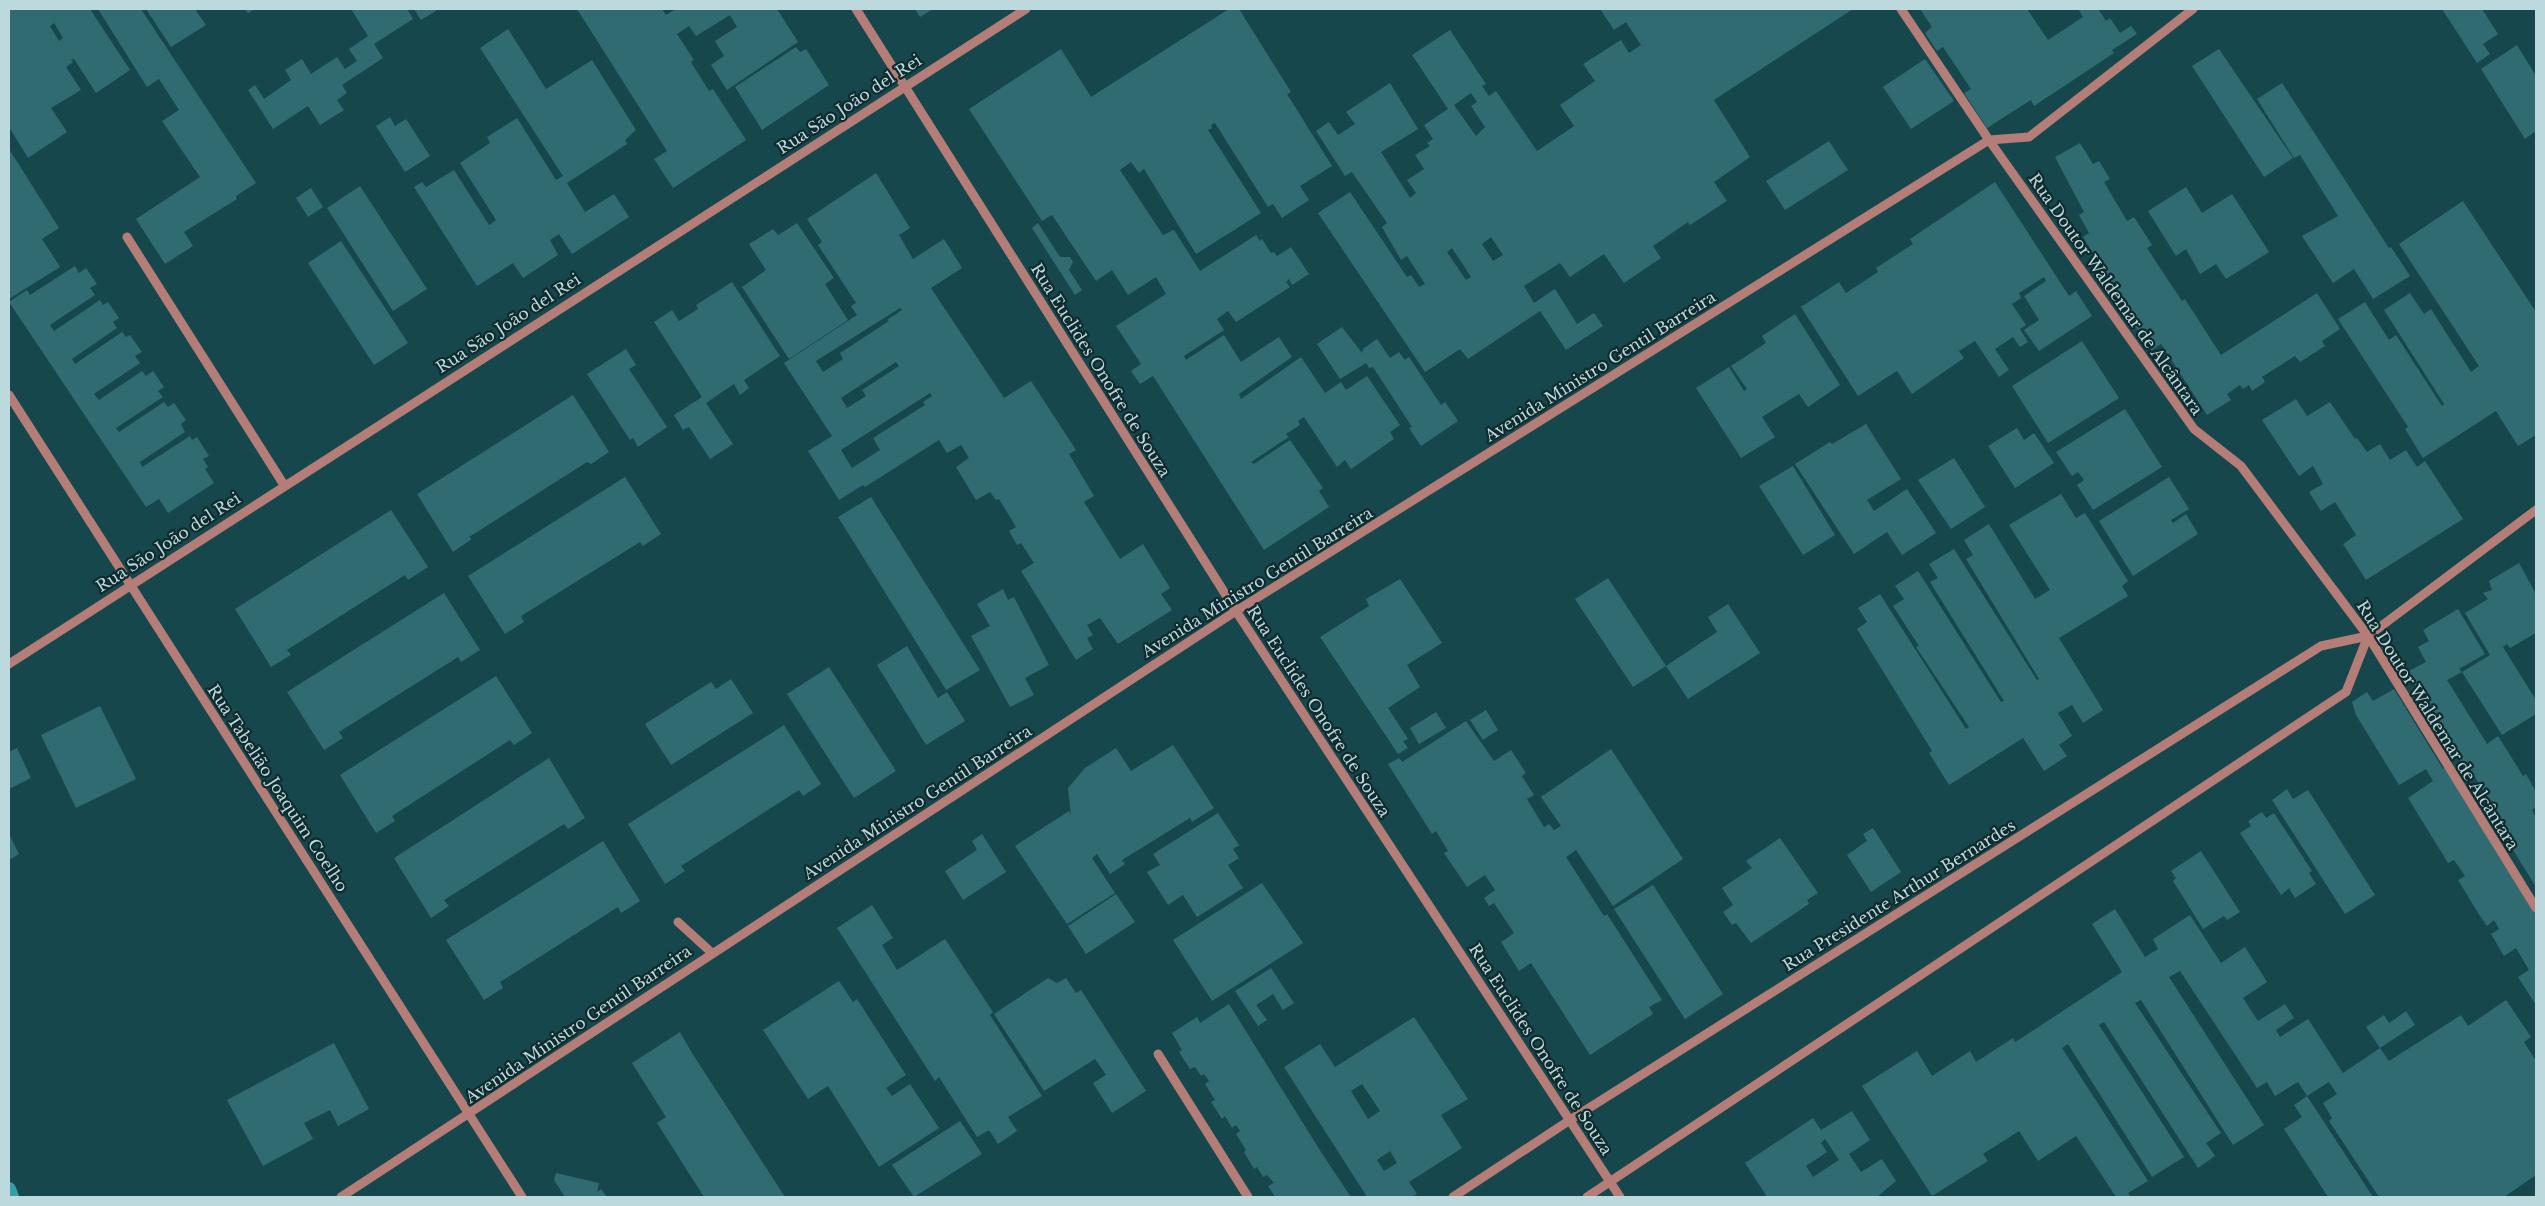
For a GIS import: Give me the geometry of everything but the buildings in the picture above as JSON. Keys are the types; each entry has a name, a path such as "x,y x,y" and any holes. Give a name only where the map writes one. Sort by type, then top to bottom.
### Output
{"street":[{"name":"Rua Euclides Onofre de Souza","path":"856,9 1236,611 1620,1197"},
{"name":"Rua São João del Rei","path":"9,664 130,584 1026,9"},
{"name":"Rua Doutor Waldemar de Alcântara","path":"1901,9 1989,140 2194,429 2241,466 2368,636 2536,908"},
{"name":"Avenida Ministro Gentil Barreira","path":"341,1197 469,1115 712,953 1236,611 1989,140 2029,137 2193,9"},
{"path":"127,237 284,485"},
{"name":"Rua Tabelião Joaquim Coelho","path":"9,395 522,1197"},
{"name":"Rua Presidente Arthur Bernardes","path":"1453,1197 1570,1120 2321,646 2368,636 2536,510"},
{"path":"1587,1197 2346,692 2368,636"},
{"path":"678,922 712,953"},
{"path":"1158,1054 1248,1197"}],"waterway":[{"path":"9,1189 12,1197"}]}
